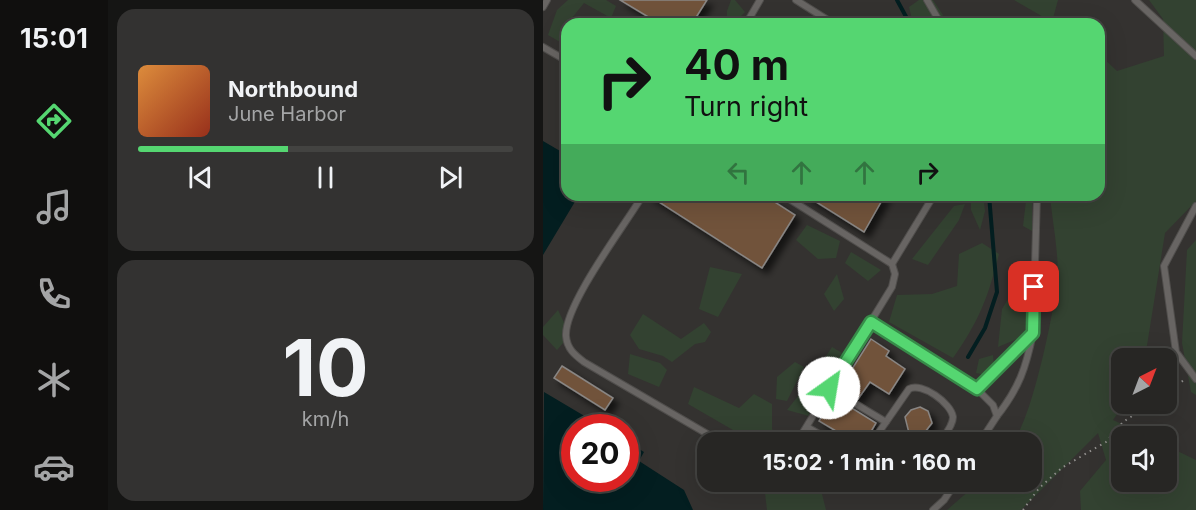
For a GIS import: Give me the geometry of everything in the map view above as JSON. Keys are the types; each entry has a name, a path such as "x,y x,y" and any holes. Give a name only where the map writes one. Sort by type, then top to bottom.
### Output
{"lane":[{"path":"543,7 547,0"},
{"path":"750,18 760,0"},
{"path":"796,0 824,18"},
{"path":"927,0 938,18"},
{"path":"1135,0 1196,56"},
{"path":"543,46 561,57"},
{"path":"639,201 570,314 566,337 571,352 584,362 704,432"},
{"path":"792,201 892,264 895,274 892,287 804,432"},
{"path":"892,264 930,201"},
{"path":"987,432 1014,394 1026,367 1033,333 1037,201"},
{"path":"1194,377 1176,352 1164,266 1196,206"},
{"path":"871,322 977,389 993,405 997,416"},
{"path":"977,389 1033,333"},
{"path":"829,388 886,422"},
{"path":"879,432 909,389 921,388 944,402 953,415 946,432"},
{"path":"807,427 816,432"},
{"path":"933,510 949,492"}],"path":[{"path":"1177,386 1194,377"},
{"path":"1023,510 1039,488 1063,467 1107,442 1123,422 1135,414"}],"green space":[{"path":"568,0 606,0 616,6 611,18 584,3 572,18 561,18 561,43 548,35 557,10"},
{"path":"731,0 735,0 745,12 739,18 727,18"},
{"path":"919,0 933,0 943,15 941,18 912,18 909,7"},
{"path":"1014,0 1058,0 1053,18 1045,18"},
{"path":"1149,0 1196,0 1196,201 1165,233 1147,348 1111,348 1111,414 1117,414 1113,420 1126,426 1111,426 1111,492 1177,492 1177,451 1196,460 1196,510 1081,510 1080,491 1106,460 1098,433 1042,489 1042,432 1019,432 1034,390 1055,298 1057,262 1051,201 1105,201 1105,60 1117,71 1164,56 1163,19"},
{"path":"971,201 984,201 985,211 980,230 971,210"},
{"path":"1026,201 1032,201 1032,231 1023,226"},
{"path":"965,204 959,220 928,265 912,259 954,206"},
{"path":"807,225 840,241 836,258 818,259 796,240"},
{"path":"1196,240 1196,395 1191,392 1182,343 1187,250"},
{"path":"982,243 999,254 982,309 953,358 889,322 897,295 932,294 957,286 959,254"},
{"path":"851,252 881,270 868,281 845,263"},
{"path":"710,267 742,274 718,317 699,309"},
{"path":"837,274 844,299 834,311 824,294"},
{"path":"1019,281 1043,285 1040,321 1017,339 998,347 1002,309"},
{"path":"558,310 570,335 557,350 543,335 543,327"},
{"path":"643,314 681,339 704,323 711,332 705,342 695,344 672,362 663,356 639,349 630,335"},
{"path":"832,347 842,353 816,390 811,379"},
{"path":"630,354 660,363 667,370 659,387 628,374"},
{"path":"993,355 995,377 976,373 979,359"},
{"path":"795,362 804,367 787,401 776,399 777,377"},
{"path":"694,387 739,408 754,394 772,404 774,432 736,432 688,404"},
{"path":"802,391 811,397 809,416 787,410"},
{"path":"822,492 826,510 767,510 765,493"},
{"path":"968,492 1039,492 1021,510 947,510"}],"water":[{"path":"543,141 561,152 561,201 575,201 543,255"},
{"path":"544,392 581,414 561,414 561,492 639,492 639,461 684,490 693,510 543,510"},
{"path":"639,449 644,452 639,461"}],"building":[{"path":"620,0 707,0 696,18 650,18"},
{"path":"657,201 773,201 795,215 762,268"},
{"path":"815,201 882,201 864,232"},
{"path":"871,339 889,351 886,356 905,369 889,394 870,382 858,399 840,388"},
{"path":"562,366 613,398 605,410 554,378"},
{"path":"834,397 876,423 871,432 838,432 819,421"},
{"path":"920,407 928,411 932,423 925,432 909,432 905,417 911,410"}],"waterway":[{"path":"897,0 907,18"},
{"path":"968,357 985,328 997,292 989,201"}],"route":[{"path":"829,388 871,322 977,389 1033,333 1034,287"}]}
